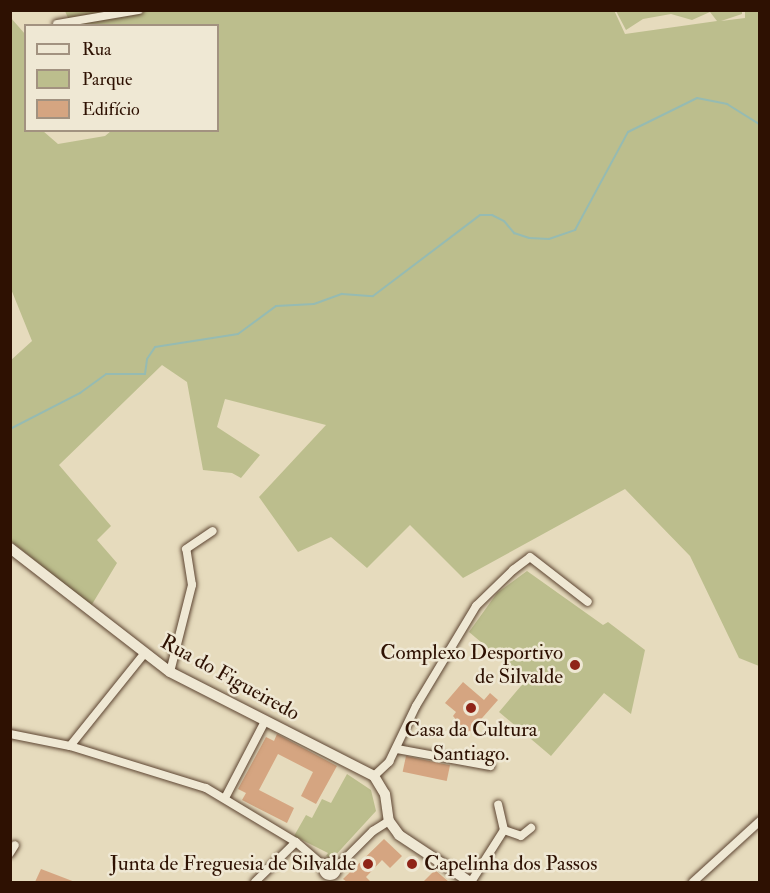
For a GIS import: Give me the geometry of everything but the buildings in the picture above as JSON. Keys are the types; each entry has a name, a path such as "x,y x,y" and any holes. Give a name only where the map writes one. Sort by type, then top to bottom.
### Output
{"main road":[{"name":"Rua do Figueiredo","path":"10,548 170,672 374,776"},
{"path":"374,776 385,795 389,821 399,836 470,882"}],"street":[{"path":"57,24 139,10"},
{"path":"170,672 192,585 186,549 213,531"},
{"path":"374,776 397,749 416,706 476,606 513,570 530,557 588,602"},
{"path":"70,746 144,654"},
{"path":"225,798 265,721"},
{"path":"10,734 70,746 183,779 225,798 296,842 326,874 336,874 389,821"},
{"path":"397,749 490,766"},
{"path":"470,882 504,830 498,805"},
{"path":"693,882 759,821"},
{"path":"504,830 521,836 531,828"},
{"path":"255,882 296,842"},
{"path":"326,874 332,862 336,874"}],"green space":[{"path":"614,10 625,34 717,21 710,12 692,20 671,14 643,19 626,30 616,11 742,11 742,14 721,21 745,18 745,11 759,11 759,666 739,658 690,556 625,489 463,578 410,525 367,568 331,537 298,552 259,497 326,425 225,399 217,427 260,455 241,478 232,473 203,470 187,382 162,365 59,465 111,526 97,540 117,563 91,606 11,541 10,361 32,341 11,289 11,18 24,33 24,132 44,132 58,144 105,136 110,132 219,132 219,24 71,24 65,11"},
{"name":"Complexo Desportivo de Silvalde","path":"527,571 603,625 608,622 645,650 631,714 604,693 551,756 499,712 526,680 469,632 497,593"},
{"path":"347,774 371,790 376,811 332,859 326,856 328,853 294,836 306,815 312,818 322,799 331,803"}],"waterway":[{"path":"10,429 80,393 106,374 145,374 147,359 155,347 238,334 276,306 314,304 342,294 373,296 480,215 492,215 504,221 514,233 529,238 549,239 575,230 628,132 697,98 727,104 760,125"}],"place":[{"name":"Complexo Desportivo de Silvalde","path":"575,665"},
{"name":"Casa da Cultura Santiago.","path":"471,708"},
{"name":"Junta de Freguesia de Silvalde","path":"368,864"},
{"name":"Capelinha dos Passos","path":"412,864"}]}
